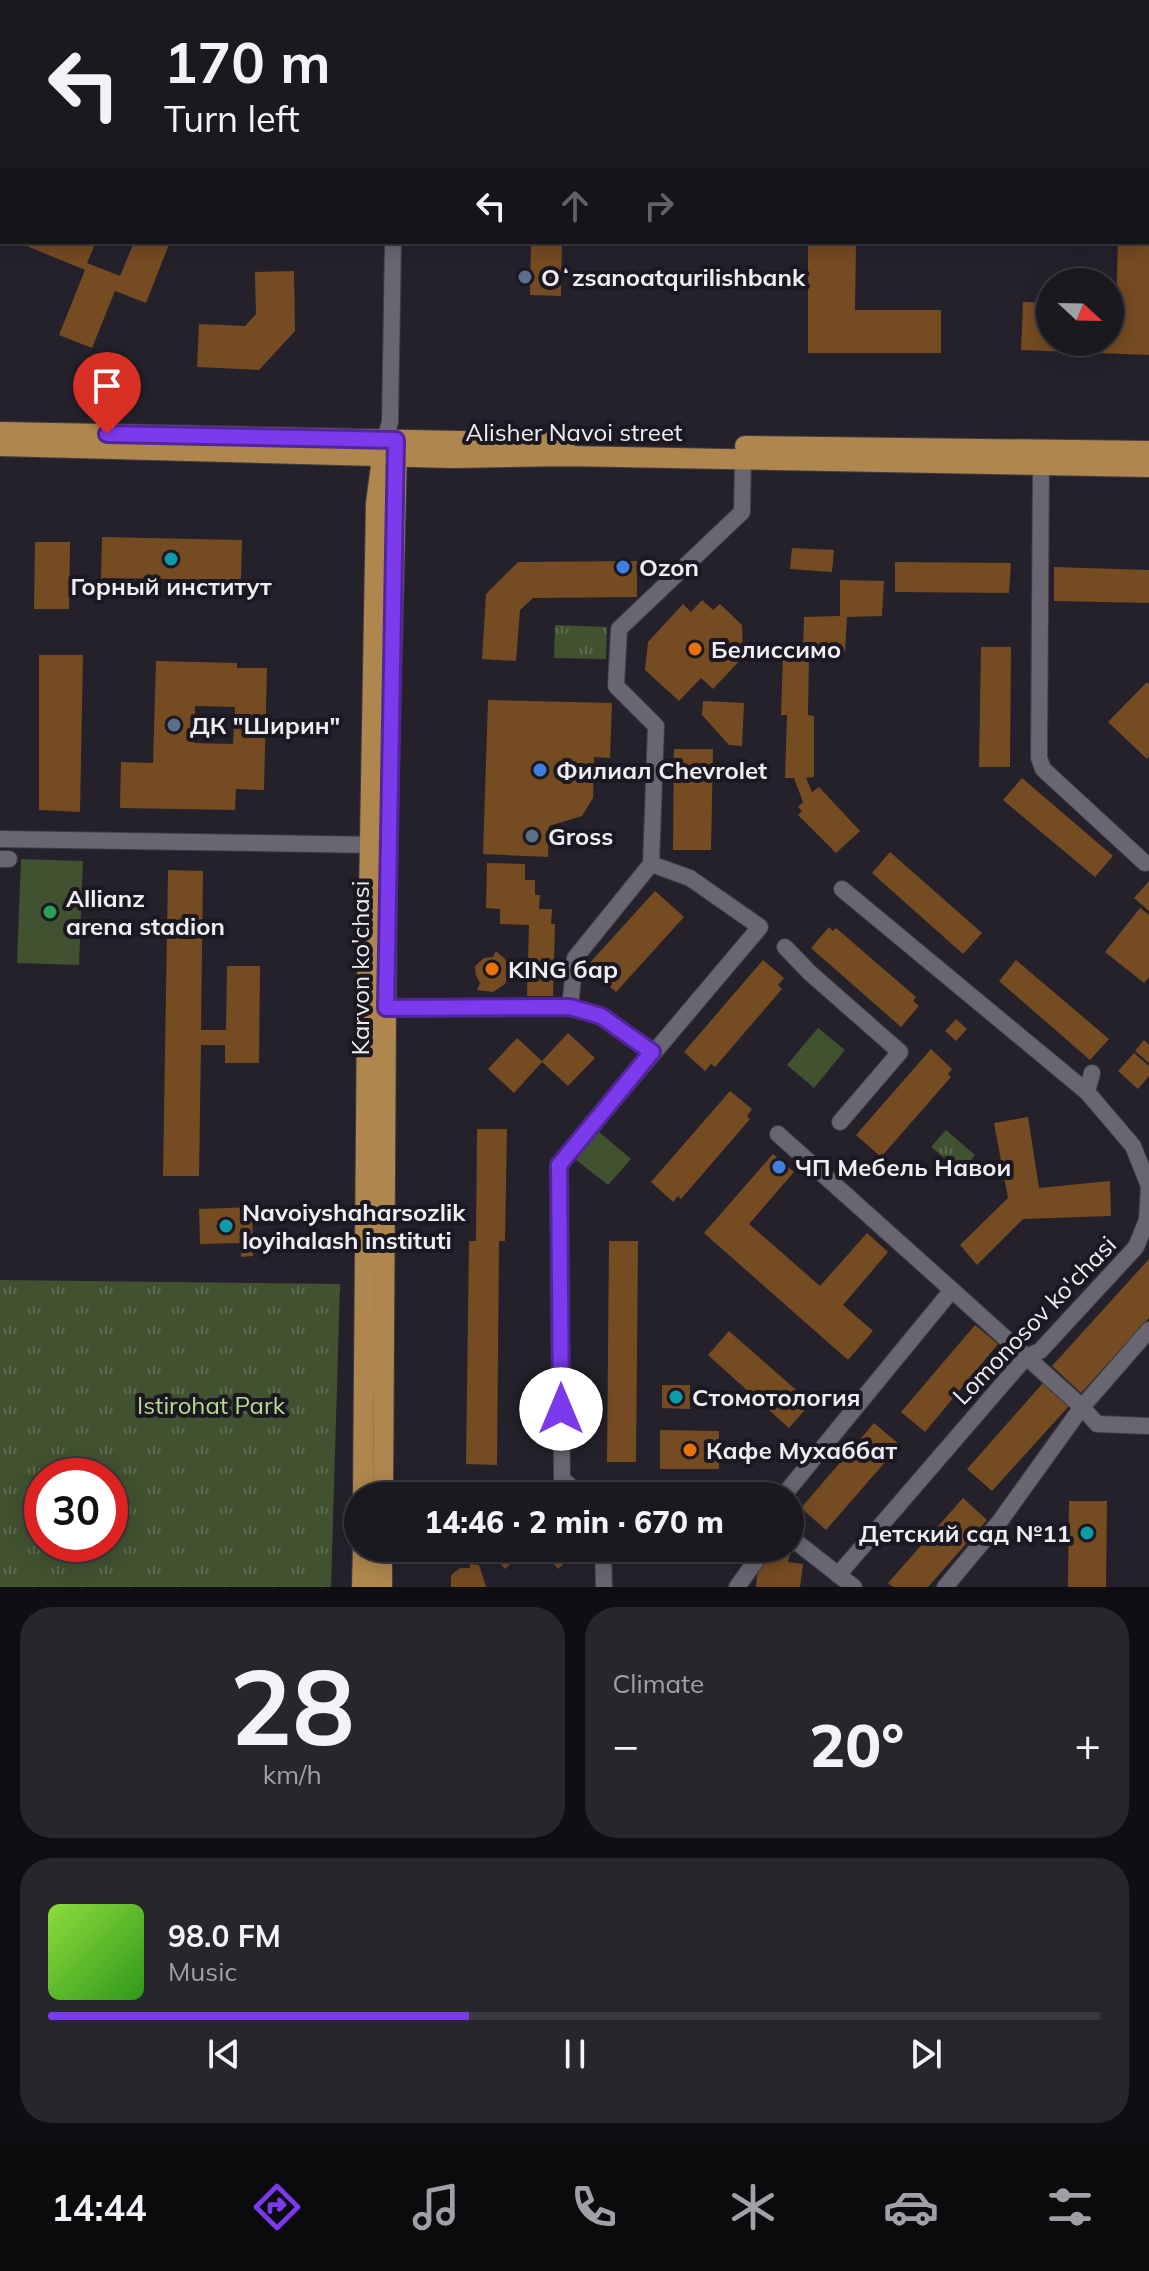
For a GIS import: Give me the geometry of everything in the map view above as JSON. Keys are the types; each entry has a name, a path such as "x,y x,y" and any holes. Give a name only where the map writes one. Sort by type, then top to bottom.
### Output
{"main road":[{"name":"Alisher Navoi street","path":"0,432 390,442 1149,451"},
{"name":"Alisher Navoi street","path":"0,446 390,442 743,459 1149,467"},
{"name":"Karvon ko'chasi","path":"383,1482 377,1009 390,442"},
{"path":"363,1482 377,1009"},
{"path":"362,1587 363,1562"},
{"path":"382,1562 382,1587"}],"street":[{"path":"390,442 393,244"},
{"path":"570,1007 575,958 651,864 656,726 616,686 619,629 742,512 743,459"},
{"path":"1041,465 1039,758 1043,769 1145,863"},
{"path":"0,839 379,845"},
{"path":"566,1482 562,1479 559,1165 760,927 690,878 651,864"},
{"name":"Lomonosov ko'chasi","path":"838,1575 1026,1357 1040,1351 1136,1247 1147,1220 1149,1186 1133,1146 1087,1092 842,889"},
{"path":"785,947 900,1052 840,1122"},
{"path":"377,1009 570,1007 601,1016 652,1052"},
{"path":"1087,1092 1092,1073"},
{"path":"778,1134 1082,1407 1097,1424 1149,1426"},
{"path":"794,1482 952,1290"},
{"path":"945,1587 1000,1521 1082,1407 1149,1330"},
{"path":"804,1548 854,1587"},
{"path":"603,1562 604,1587"},
{"path":"737,1587 755,1562"}],"green space":[{"path":"555,625 607,627 606,659 554,658"},
{"name":"Allianz arena stadion","path":"21,859 83,861 79,965 17,963"},
{"path":"818,1028 845,1050 814,1088 787,1065"},
{"path":"946,1130 975,1155 961,1172 931,1147"},
{"path":"599,1132 631,1159 608,1185 575,1159"},
{"name":"Istirohat Park","path":"0,1280 340,1284 331,1587 0,1587"}],"building":[{"path":"22,244 95,244 87,263 120,276 133,244 169,244 146,303 115,291 92,348 59,335 85,270"},
{"path":"531,244 562,244 561,296 530,295"},
{"path":"808,244 856,244 855,310 941,310 941,353 808,353"},
{"path":"1118,244 1149,244 1149,355 1124,354 1124,268 1117,268"},
{"path":"294,271 295,331 259,370 197,367 199,324 245,326 256,314 255,272"},
{"path":"1023,302 1036,302 1036,351 1021,350"},
{"name":"Горный институт","path":"102,537 242,540 241,580 101,578"},
{"path":"35,542 70,542 69,609 34,609"},
{"path":"792,548 834,550 832,572 790,569"},
{"path":"637,561 637,597 533,598 520,610 516,661 482,659 486,594 518,562"},
{"path":"895,562 1011,563 1009,593 895,592"},
{"path":"1054,567 1149,570 1149,603 1054,601"},
{"path":"840,580 884,581 882,616 847,617 845,652 809,653 808,715 814,716 814,777 806,778 812,792 819,787 860,831 836,853 798,815 802,811 798,807 803,802 794,778 785,778 787,715 781,715 783,654 803,653 804,617 840,616"},
{"name":"Белиссимо","path":"702,600 713,610 720,604 742,625 743,657 713,689 701,678 679,701 645,670 648,642 683,604 691,612"},
{"path":"981,647 1011,647 1010,767 979,767"},
{"path":"39,655 83,655 80,812 39,810"},
{"name":"ДК \"Ширин\"","path":"156,661 237,663 237,668 267,668 264,790 236,789 235,810 120,808 121,762 153,763","holes":["195,706 235,707 233,744 194,743"]},
{"path":"1147,682 1149,756 1147,759 1108,722"},
{"name":"Филиал Chevrolet","path":"488,700 612,703 610,758 594,757 593,798 582,816 549,826 548,857 483,854"},
{"path":"703,701 744,703 742,746 729,745 702,715"},
{"path":"674,749 713,749 711,850 673,850"},
{"path":"1022,778 1113,856 1095,877 1003,800"},
{"path":"890,852 982,933 963,954 872,873"},
{"path":"487,863 525,864 525,880 535,880 535,895 540,895 539,909 552,909 551,924 555,924 553,996 527,996 529,925 500,924 500,909 486,908"},
{"path":"168,870 203,871 201,1030 226,1030 227,966 260,966 259,1063 225,1063 225,1045 201,1045 199,1176 163,1176"},
{"path":"1149,881 1149,911 1134,898"},
{"path":"655,891 684,917 616,992 587,966"},
{"path":"1140,908 1149,915 1149,977 1144,983 1105,952"},
{"path":"829,927 833,931 836,928 916,997 913,1001 919,1006 901,1027 811,948"},
{"name":"KING бар","path":"496,951 505,959 510,973 505,984 493,992 477,990 480,983 475,966 484,958 493,957"},
{"path":"763,960 784,978 778,985 782,989 715,1067 711,1064 705,1071 684,1052"},
{"path":"1016,960 1109,1039 1090,1060 999,981"},
{"path":"956,1019 967,1029 956,1041 945,1031"},
{"path":"568,1033 595,1058 568,1086 542,1062 514,1093 488,1069 517,1038 542,1061"},
{"path":"1144,1040 1149,1045 1149,1063 1135,1051"},
{"path":"931,1049 952,1069 948,1074 951,1077 881,1157 856,1135"},
{"path":"1134,1053 1149,1066 1149,1076 1138,1089 1118,1071"},
{"path":"730,1091 752,1109 747,1116 750,1119 681,1199 678,1196 673,1202 651,1182"},
{"path":"1028,1117 1039,1188 1110,1181 1111,1216 1023,1219 977,1265 960,1245 1008,1198 994,1123"},
{"path":"477,1129 507,1129 505,1241 499,1241 497,1465 466,1464 469,1241 476,1241"},
{"path":"773,1154 794,1172 749,1224 820,1286 867,1233 888,1252 843,1305 873,1331 848,1360 704,1233"},
{"name":"Navoiyshaharsozlik loyihalash instituti","path":"252,1207 253,1256 241,1257 241,1243 200,1244 199,1209"},
{"path":"609,1241 638,1241 636,1462 607,1462"},
{"path":"1149,1259 1149,1318 1081,1393 1052,1366"},
{"path":"975,1325 998,1344 925,1432 901,1412"},
{"path":"729,1331 811,1403 789,1428 708,1355"},
{"path":"1043,1383 1069,1406 992,1491 967,1469"},
{"name":"Стомотология","path":"662,1385 690,1385 690,1409 662,1408"},
{"path":"874,1423 900,1445 826,1530 804,1511 804,1505"},
{"name":"Кафе Мухаббат","path":"660,1430 719,1431 719,1469 660,1469"},
{"path":"963,1498 987,1520 928,1587 893,1587 888,1583"},
{"name":"Детский сад №11","path":"1069,1501 1107,1501 1106,1587 1068,1587"},
{"path":"499,1562 513,1562 505,1569"},
{"path":"552,1562 566,1562 558,1569"},
{"path":"762,1562 803,1564 800,1587 756,1587 758,1567"},
{"path":"470,1564 479,1565 486,1587 451,1587 451,1575 460,1568 470,1568"}],"place":[{"name":"Oʻzsanoatqurilishbank","path":"525,277"},
{"name":"Горный институт","path":"171,559"},
{"name":"Ozon","path":"623,567"},
{"name":"Белиссимо","path":"695,649"},
{"name":"ДК \"Ширин\"","path":"174,725"},
{"name":"Филиал Chevrolet","path":"540,770"},
{"name":"Gross","path":"532,836"},
{"name":"Allianz arena stadion","path":"50,912"},
{"name":"KING бар","path":"492,969"},
{"name":"ЧП Мебель Навои","path":"779,1167"},
{"name":"Navoiyshaharsozlik loyihalash instituti","path":"226,1226"},
{"name":"Стомотология","path":"676,1397"},
{"name":"Кафе Мухаббат","path":"690,1450"},
{"name":"Детский сад №11","path":"1087,1533"}],"route":[{"path":"107,434 396,440 386,1008 570,1007 601,1016 652,1052 559,1165 561,1409"}]}
